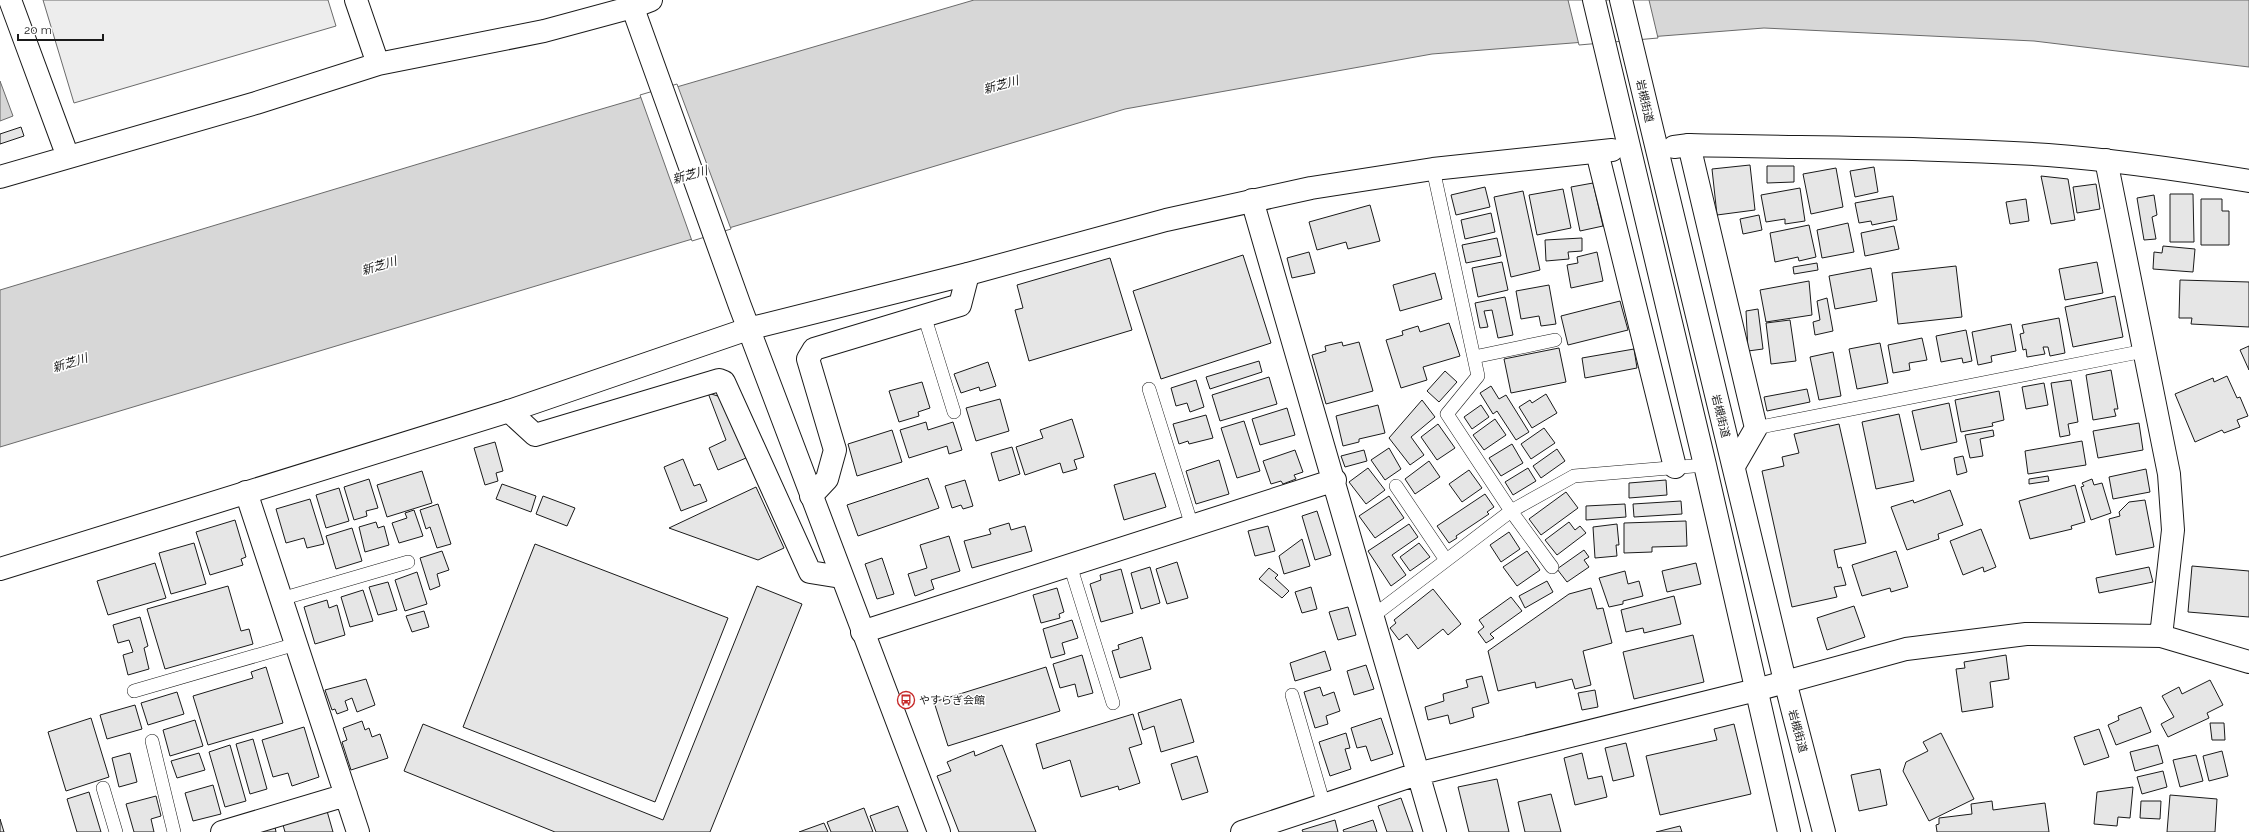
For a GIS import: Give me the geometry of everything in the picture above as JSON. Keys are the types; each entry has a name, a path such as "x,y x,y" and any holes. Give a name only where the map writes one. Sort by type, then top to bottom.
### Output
{"main road":[{"path":"10,0 68,156"},
{"path":"356,0 378,64"},
{"path":"1594,0 1705,465 1789,832"},
{"name":"岩槻街道","path":"1621,0 1785,680 1824,832"},
{"path":"0,177 68,156 256,103 378,64 544,31 638,8 748,329 938,832"},
{"path":"1734,466 1756,428 1682,146 1905,150 2047,155 2106,160 2249,182"},
{"path":"0,569 509,411 748,329 968,274 1123,231 1252,200 1311,188 1433,169 1605,151 1675,467"},
{"path":"2106,160 2169,474 2173,530 2161,636"},
{"path":"1252,200 1335,480 1417,774 1435,832"},
{"path":"811,496 827,479 835,450 808,359 814,349 960,305 968,274"},
{"path":"509,411 535,435 718,380 724,382 810,572 841,577"},
{"path":"862,632 1335,480"},
{"path":"246,492 358,832"},
{"path":"1242,832 1417,774 1756,690 1785,680 1906,649 2026,634 2161,636 2249,662"},
{"path":"222,832 346,795"}],"lane":[{"path":"1433,169 1478,376 1447,414 1511,510 1552,567"},
{"path":"924,315 954,412"},
{"path":"1474,357 1554,340"},
{"path":"1756,428 2144,351"},
{"path":"1149,389 1192,526"},
{"path":"1373,616 1511,510 1574,476 1705,465"},
{"path":"1396,486 1446,560"},
{"path":"281,599 408,562"},
{"path":"1070,565 1113,704"},
{"path":"134,691 296,644"},
{"path":"1292,695 1324,805"},
{"path":"152,741 174,832"},
{"path":"103,788 116,832"}],"shaded area":[{"path":"43,0 328,0 336,26 74,103"}],"water":[{"name":"新芝川","path":"974,0 2249,0 2249,67 2034,41 1764,28 1432,54 1125,109 0,447 0,290 581,115"},
{"path":"0,81 13,116 0,121"}],"pier":[{"path":"1568,0 1649,0 1658,38 1579,45"},
{"path":"677,84 731,229 692,241 640,95"}],"building":[{"path":"21,127 24,136 0,144 0,134"},
{"path":"1750,165 1755,210 1717,215 1712,169"},
{"path":"1767,166 1794,166 1794,182 1767,183"},
{"path":"1874,167 1878,192 1855,197 1850,171"},
{"path":"1836,168 1843,207 1811,214 1803,174"},
{"path":"2041,176 2068,179 2075,220 2051,224"},
{"path":"1593,183 1603,226 1580,231 1571,187"},
{"path":"2096,184 2100,209 2077,213 2073,187"},
{"path":"1485,187 1490,207 1456,215 1451,195"},
{"path":"1800,188 1805,221 1785,224 1785,219 1766,222 1761,195"},
{"path":"1563,189 1571,228 1537,235 1529,195"},
{"path":"1523,191 1540,270 1511,277 1494,197"},
{"path":"2170,194 2193,194 2194,242 2170,242"},
{"path":"2154,195 2157,215 2152,217 2156,239 2144,240 2137,198"},
{"path":"1893,196 1897,220 1872,225 1871,221 1859,223 1855,203"},
{"path":"2026,199 2029,221 2010,224 2006,202"},
{"path":"2201,199 2222,199 2222,211 2229,211 2229,245 2201,245"},
{"path":"1370,205 1380,241 1348,249 1346,242 1317,250 1309,222"},
{"path":"1491,213 1495,232 1465,239 1461,220"},
{"path":"1759,215 1762,230 1743,234 1740,219"},
{"path":"1848,223 1854,252 1822,258 1817,230"},
{"path":"1809,225 1816,257 1799,261 1798,257 1775,262 1770,233"},
{"path":"1894,226 1899,249 1865,256 1861,233"},
{"path":"1497,238 1501,256 1466,263 1462,245"},
{"path":"1582,238 1582,251 1568,252 1569,259 1546,261 1545,240"},
{"path":"2163,246 2195,249 2193,272 2153,269 2154,252 2162,253"},
{"path":"1309,252 1315,273 1292,278 1287,258"},
{"path":"1597,252 1603,281 1571,288 1567,265 1578,263 1577,257"},
{"path":"1243,255 1271,343 1161,379 1133,291"},
{"path":"1110,258 1132,330 1029,361 1015,310 1023,308 1017,285"},
{"path":"1502,262 1508,290 1478,297 1472,268"},
{"path":"2097,262 2103,293 2065,300 2059,269"},
{"path":"1817,263 1818,270 1794,274 1793,267"},
{"path":"1956,266 1962,317 1898,324 1892,273"},
{"path":"1871,268 1877,301 1835,309 1829,276"},
{"path":"1435,273 1442,299 1400,311 1393,285"},
{"path":"2180,280 2249,282 2249,327 2191,324 2192,318 2179,318"},
{"path":"1809,281 1812,315 1766,322 1760,290"},
{"path":"1549,285 1556,324 1541,326 1539,316 1521,319 1516,291"},
{"path":"2115,296 2123,337 2073,347 2065,307"},
{"path":"1505,297 1513,335 1498,338 1492,310 1484,311 1488,327 1480,328 1475,303"},
{"path":"1827,298 1833,331 1815,335 1813,322 1820,320 1817,301"},
{"path":"1620,301 1628,330 1568,345 1561,316"},
{"path":"1758,309 1763,349 1748,351 1746,311"},
{"path":"2059,318 2065,353 2050,356 2048,347 2043,347 2045,354 2027,357 2026,349 2023,350 2020,334 2024,333 2022,325"},
{"path":"1790,320 1796,361 1771,364 1766,323"},
{"path":"1449,323 1460,356 1423,367 1427,380 1401,388 1386,340 1403,335 1402,331 1418,326 1420,332"},
{"path":"2011,324 2016,351 1991,356 1992,362 1978,365 1972,332"},
{"path":"1966,330 1972,361 1963,363 1962,358 1941,362 1936,336"},
{"path":"1922,338 1927,360 1909,363 1910,370 1893,373 1888,345"},
{"path":"1342,342 1343,346 1359,342 1373,391 1326,404 1312,355 1326,351 1325,346"},
{"path":"1880,343 1888,383 1857,389 1849,349"},
{"path":"2249,346 2249,370 2240,350"},
{"path":"1559,348 1566,382 1511,393 1504,359"},
{"path":"1634,349 1637,368 1585,378 1582,358"},
{"path":"1833,352 1841,396 1819,400 1810,357"},
{"path":"1259,361 1262,372 1210,389 1206,377"},
{"path":"988,362 996,386 980,391 979,387 961,393 954,374"},
{"path":"2111,370 2118,409 2114,409 2116,416 2093,420 2086,375"},
{"path":"1445,371 1457,382 1439,402 1427,391"},
{"path":"2227,376 2237,398 2240,397 2248,416 2237,420 2240,427 2224,433 2222,430 2195,442 2175,394 2213,378 2214,382"},
{"path":"1269,377 1277,404 1220,421 1212,395"},
{"path":"1196,380 1204,407 1190,412 1187,403 1176,406 1171,388"},
{"path":"2071,380 2078,422 2068,424 2070,435 2060,437 2051,383"},
{"path":"922,382 930,408 918,412 919,416 899,422 889,391"},
{"path":"2044,383 2048,405 2026,409 2022,387"},
{"path":"1491,386 1499,399 1506,395 1529,432 1516,440 1497,411 1493,414 1480,393"},
{"path":"1807,389 1810,402 1767,411 1764,397"},
{"path":"1999,391 2004,420 1992,423 1993,426 1961,432 1955,400"},
{"path":"708,393 721,397 746,458 718,470 709,448 726,440"},
{"path":"1546,394 1557,413 1532,428 1519,407 1530,400 1532,403"},
{"path":"1000,399 1009,431 976,441 966,408"},
{"path":"1422,400 1435,417 1411,437 1424,455 1410,465 1389,438"},
{"path":"1949,403 1957,442 1921,450 1912,411"},
{"path":"1378,405 1385,433 1359,439 1359,442 1343,446 1336,416"},
{"path":"1481,405 1489,417 1472,429 1464,417"},
{"path":"1287,408 1295,435 1260,445 1252,419"},
{"path":"1899,414 1914,481 1876,489 1862,422"},
{"path":"1206,415 1213,438 1189,444 1188,441 1179,444 1173,424"},
{"path":"1072,419 1084,457 1074,460 1077,469 1063,473 1060,463 1025,475 1016,447 1043,438 1040,430"},
{"path":"1495,419 1506,435 1484,450 1473,435"},
{"path":"1244,421 1260,471 1237,478 1221,428"},
{"path":"926,422 928,430 953,422 962,450 949,454 947,446 909,458 900,430"},
{"path":"2139,423 2143,450 2098,458 2093,431"},
{"path":"1438,424 1455,448 1437,460 1421,437"},
{"path":"1839,424 1866,543 1834,550 1838,568 1841,567 1846,585 1834,587 1837,597 1792,607 1762,471 1784,466 1782,457 1799,453 1794,434"},
{"path":"1544,428 1555,443 1531,459 1521,444"},
{"path":"892,430 902,462 857,476 848,444"},
{"path":"1993,430 1994,436 1980,439 1983,456 1970,458 1965,435"},
{"path":"2082,441 2086,465 2028,474 2025,451"},
{"path":"495,442 503,471 496,473 498,481 485,485 474,448"},
{"path":"1512,444 1523,463 1501,476 1489,458"},
{"path":"1012,447 1020,474 999,481 991,453"},
{"path":"1389,448 1401,469 1385,480 1371,460"},
{"path":"1557,449 1565,461 1541,478 1533,466"},
{"path":"1295,450 1303,472 1294,475 1296,479 1283,484 1281,481 1271,484 1263,461"},
{"path":"1364,450 1367,461 1345,467 1341,456"},
{"path":"1963,456 1967,472 1957,475 1954,458"},
{"path":"683,459 694,486 700,484 707,501 681,511 664,467"},
{"path":"1219,460 1229,494 1196,504 1186,471"},
{"path":"1429,461 1440,477 1415,494 1405,479"},
{"path":"1368,468 1385,490 1366,504 1349,482"},
{"path":"1528,468 1536,481 1513,495 1505,482"},
{"path":"2146,469 2150,492 2113,499 2109,477"},
{"path":"1469,470 1482,488 1462,502 1449,484"},
{"path":"422,471 432,503 387,517 377,485"},
{"path":"1155,473 1166,507 1124,520 1114,485"},
{"path":"2048,476 2049,481 2029,484 2029,479"},
{"path":"928,478 939,508 858,536 847,505"},
{"path":"369,479 378,508 366,511 367,516 354,520 344,487"},
{"path":"2092,479 2094,485 2102,483 2111,513 2091,520 2081,487 2084,486 2082,483"},
{"path":"965,480 973,506 963,509 961,505 952,508 945,486"},
{"path":"1666,480 1667,495 1629,498 1629,483"},
{"path":"502,484 536,496 531,512 496,499"},
{"path":"2075,485 2085,522 2071,526 2072,529 2030,539 2019,501"},
{"path":"756,487 784,548 758,560 669,528"},
{"path":"339,488 349,521 326,528 316,495"},
{"path":"1950,490 1963,525 1938,534 1939,539 1907,550 1891,507 1913,500 1914,503"},
{"path":"1566,492 1578,508 1541,535 1529,519"},
{"path":"1485,494 1494,507 1487,512 1489,514 1456,536 1457,538 1449,543 1437,526"},
{"path":"543,496 575,508 567,526 536,514"},
{"path":"1389,496 1404,518 1375,538 1359,516"},
{"path":"310,499 324,544 307,548 304,538 286,543 276,509"},
{"path":"2145,500 2154,547 2116,555 2109,519 2120,516 2119,512 2129,502"},
{"path":"1681,501 1682,514 1634,517 1633,504"},
{"path":"438,504 451,544 437,548 430,527 426,529 420,510"},
{"path":"1625,504 1626,517 1586,520 1586,506"},
{"path":"414,510 423,536 399,543 392,523 407,518 405,513"},
{"path":"1317,511 1331,555 1315,560 1302,516"},
{"path":"235,520 246,557 241,559 243,565 210,575 196,532"},
{"path":"1686,521 1687,546 1652,547 1652,552 1624,553 1624,523"},
{"path":"376,522 378,528 384,526 389,545 365,552 359,527"},
{"path":"1569,522 1575,530 1580,526 1586,533 1557,555 1545,540"},
{"path":"1009,523 1011,530 1025,526 1032,551 972,568 964,541 991,534 989,529"},
{"path":"1409,524 1418,537 1392,555 1406,575 1391,586 1368,551"},
{"path":"1617,524 1619,545 1616,545 1617,556 1595,558 1593,527"},
{"path":"1268,526 1275,551 1255,556 1248,531"},
{"path":"352,528 362,561 336,569 326,536"},
{"path":"1981,529 1996,567 1984,572 1983,567 1963,575 1950,541"},
{"path":"1509,532 1520,549 1501,562 1490,545"},
{"path":"949,536 960,571 931,580 934,589 915,596 908,574 927,568 920,545"},
{"path":"1302,539 1310,566 1284,574 1279,556"},
{"path":"194,543 206,584 171,594 159,553"},
{"path":"1419,543 1430,557 1410,571 1400,557"},
{"path":"535,544 728,618 655,802 463,727"},
{"path":"1584,550 1589,557 1584,560 1589,567 1567,582 1557,569"},
{"path":"442,551 449,570 437,574 440,586 430,590 420,558"},
{"path":"1527,551 1540,570 1517,586 1503,567"},
{"path":"1896,551 1908,587 1891,592 1890,588 1862,596 1852,565"},
{"path":"882,558 894,594 877,599 865,564"},
{"path":"1177,562 1188,598 1167,604 1156,569"},
{"path":"155,563 166,598 108,615 97,581"},
{"path":"1696,563 1701,584 1667,592 1662,571"},
{"path":"2192,566 2249,571 2249,617 2188,612"},
{"path":"1150,567 1160,603 1141,609 1131,573"},
{"path":"2149,567 2153,582 2099,593 2096,578"},
{"path":"1269,568 1278,575 1275,578 1289,591 1282,598 1259,579"},
{"path":"1121,569 1133,613 1101,622 1090,584 1101,580 1100,575"},
{"path":"1625,571 1628,584 1639,581 1643,596 1623,601 1623,604 1609,607 1599,578"},
{"path":"417,572 427,604 405,611 395,580"},
{"path":"1547,581 1553,592 1525,608 1519,596"},
{"path":"388,582 397,610 378,615 369,587"},
{"path":"228,586 241,631 249,629 253,644 165,669 147,609"},
{"path":"757,586 802,604 710,832 555,832 404,771 423,724 663,820"},
{"path":"1311,587 1317,609 1302,613 1295,592"},
{"path":"1057,588 1064,612 1059,614 1060,618 1041,623 1033,595"},
{"path":"1591,588 1597,609 1603,608 1612,643 1583,651 1591,685 1575,689 1572,679 1536,688 1535,682 1498,691 1488,651 1569,594"},
{"path":"1433,589 1461,624 1448,635 1443,629 1418,649 1407,634 1399,640 1390,628 1396,623 1394,620"},
{"path":"363,590 373,621 350,627 341,597"},
{"path":"1674,596 1681,624 1644,633 1643,628 1626,632 1621,610"},
{"path":"1511,597 1522,611 1490,634 1494,638 1486,643 1478,632 1484,627 1479,620"},
{"path":"327,600 329,608 337,605 345,635 315,644 304,607"},
{"path":"1854,606 1865,637 1827,650 1817,618"},
{"path":"1348,607 1356,635 1338,640 1329,612"},
{"path":"424,611 429,627 412,632 406,616"},
{"path":"140,617 148,646 144,648 149,669 128,675 123,655 133,652 129,640 118,643 113,625"},
{"path":"1072,620 1078,638 1062,643 1065,654 1051,658 1043,629"},
{"path":"1693,635 1704,682 1634,699 1623,652"},
{"path":"1142,637 1151,669 1120,678 1112,651 1119,649 1118,645"},
{"path":"1325,651 1331,670 1295,681 1290,663"},
{"path":"1082,655 1093,693 1078,697 1075,684 1060,688 1053,664"},
{"path":"2006,655 2009,679 1990,682 1993,707 1962,712 1956,669 1965,668 1964,662"},
{"path":"1366,665 1374,689 1354,695 1347,671"},
{"path":"266,667 283,723 208,745 193,696 253,678 251,672"},
{"path":"1046,667 1060,711 948,746 934,702"},
{"path":"1482,676 1489,703 1472,708 1474,717 1450,724 1448,715 1428,720 1425,707 1444,701 1443,694 1468,687 1466,680"},
{"path":"366,679 375,705 357,712 352,698 345,701 348,710 337,714 335,709 332,710 325,690"},
{"path":"2210,680 2223,705 2207,713 2209,718 2168,737 2161,724 2174,717 2162,696 2179,687 2182,694"},
{"path":"1320,687 1323,696 1334,692 1340,711 1326,716 1328,724 1315,728 1304,692"},
{"path":"1595,690 1598,707 1582,710 1578,693"},
{"path":"177,692 184,714 148,725 141,703"},
{"path":"1181,699 1194,742 1161,752 1154,726 1143,730 1138,713"},
{"path":"135,705 142,729 107,739 100,715"},
{"path":"2141,707 2151,732 2116,745 2108,725 2119,720 2118,716"},
{"path":"1133,714 1142,744 1129,748 1140,783 1119,790 1118,786 1081,797 1070,760 1043,769 1036,744"},
{"path":"91,718 109,777 66,791 48,732"},
{"path":"1381,718 1393,754 1371,761 1366,746 1357,748 1351,728"},
{"path":"195,720 203,746 170,756 163,730"},
{"path":"362,721 365,730 369,728 372,737 380,734 388,758 351,770 342,742 347,740 343,728"},
{"path":"2210,723 2224,723 2225,740 2212,740"},
{"path":"1734,724 1751,794 1660,815 1646,756 1717,740 1714,729"},
{"path":"304,727 319,777 292,786 288,773 273,777 262,740"},
{"path":"2099,729 2109,757 2084,765 2074,737"},
{"path":"1346,733 1350,748 1345,749 1351,769 1330,776 1319,742"},
{"path":"1941,733 1974,799 1929,821 1903,771 1906,762 1928,751 1923,742"},
{"path":"253,739 267,789 250,794 236,744"},
{"path":"1626,743 1634,776 1613,781 1605,748"},
{"path":"230,745 246,801 225,807 209,752"},
{"path":"1002,745 1036,832 959,832 937,776 951,771 947,762 974,751 975,756"},
{"path":"2158,745 2163,763 2135,771 2130,752"},
{"path":"2222,751 2228,776 2209,781 2203,756"},
{"path":"130,753 137,782 119,787 112,758"},
{"path":"199,753 205,770 177,778 171,761"},
{"path":"1582,753 1588,779 1602,776 1607,797 1575,805 1564,758"},
{"path":"2196,755 2203,781 2180,787 2173,760"},
{"path":"1197,756 1208,792 1182,800 1171,764"},
{"path":"1880,769 1887,805 1859,811 1851,775"},
{"path":"2163,771 2167,787 2142,794 2137,777"},
{"path":"1497,779 1509,832 1469,832 1458,787"},
{"path":"213,785 221,814 193,821 185,793"},
{"path":"2133,787 2130,818 2118,817 2117,826 2094,824 2097,792"},
{"path":"89,792 101,832 77,832 67,799"},
{"path":"1551,794 1561,832 1525,832 1518,802"},
{"path":"2170,795 2217,799 2215,832 2167,832"},
{"path":"156,796 161,816 151,819 154,832 134,832 126,804"},
{"path":"1401,798 1413,832 1387,832 1378,806"},
{"path":"1992,801 1993,810 2045,803 2049,832 1937,832 1936,825 1939,824 1939,818 1972,814 1971,804"},
{"path":"2141,801 2161,801 2160,819 2140,818"},
{"path":"898,806 908,832 876,832 870,816"},
{"path":"864,808 873,832 831,832 827,822"},
{"path":"327,811 333,832 285,832 283,825"},
{"path":"0,819 4,832 0,832"},
{"path":"1335,820 1338,832 1303,832 1302,830"},
{"path":"1373,820 1377,832 1344,832 1343,830"},
{"path":"824,823 828,832 799,832"},
{"path":"1680,826 1682,832 1656,832"},
{"path":"275,827 276,832 260,832"}],"place":[{"name":"やすらぎ会館","path":"906,700"}]}
